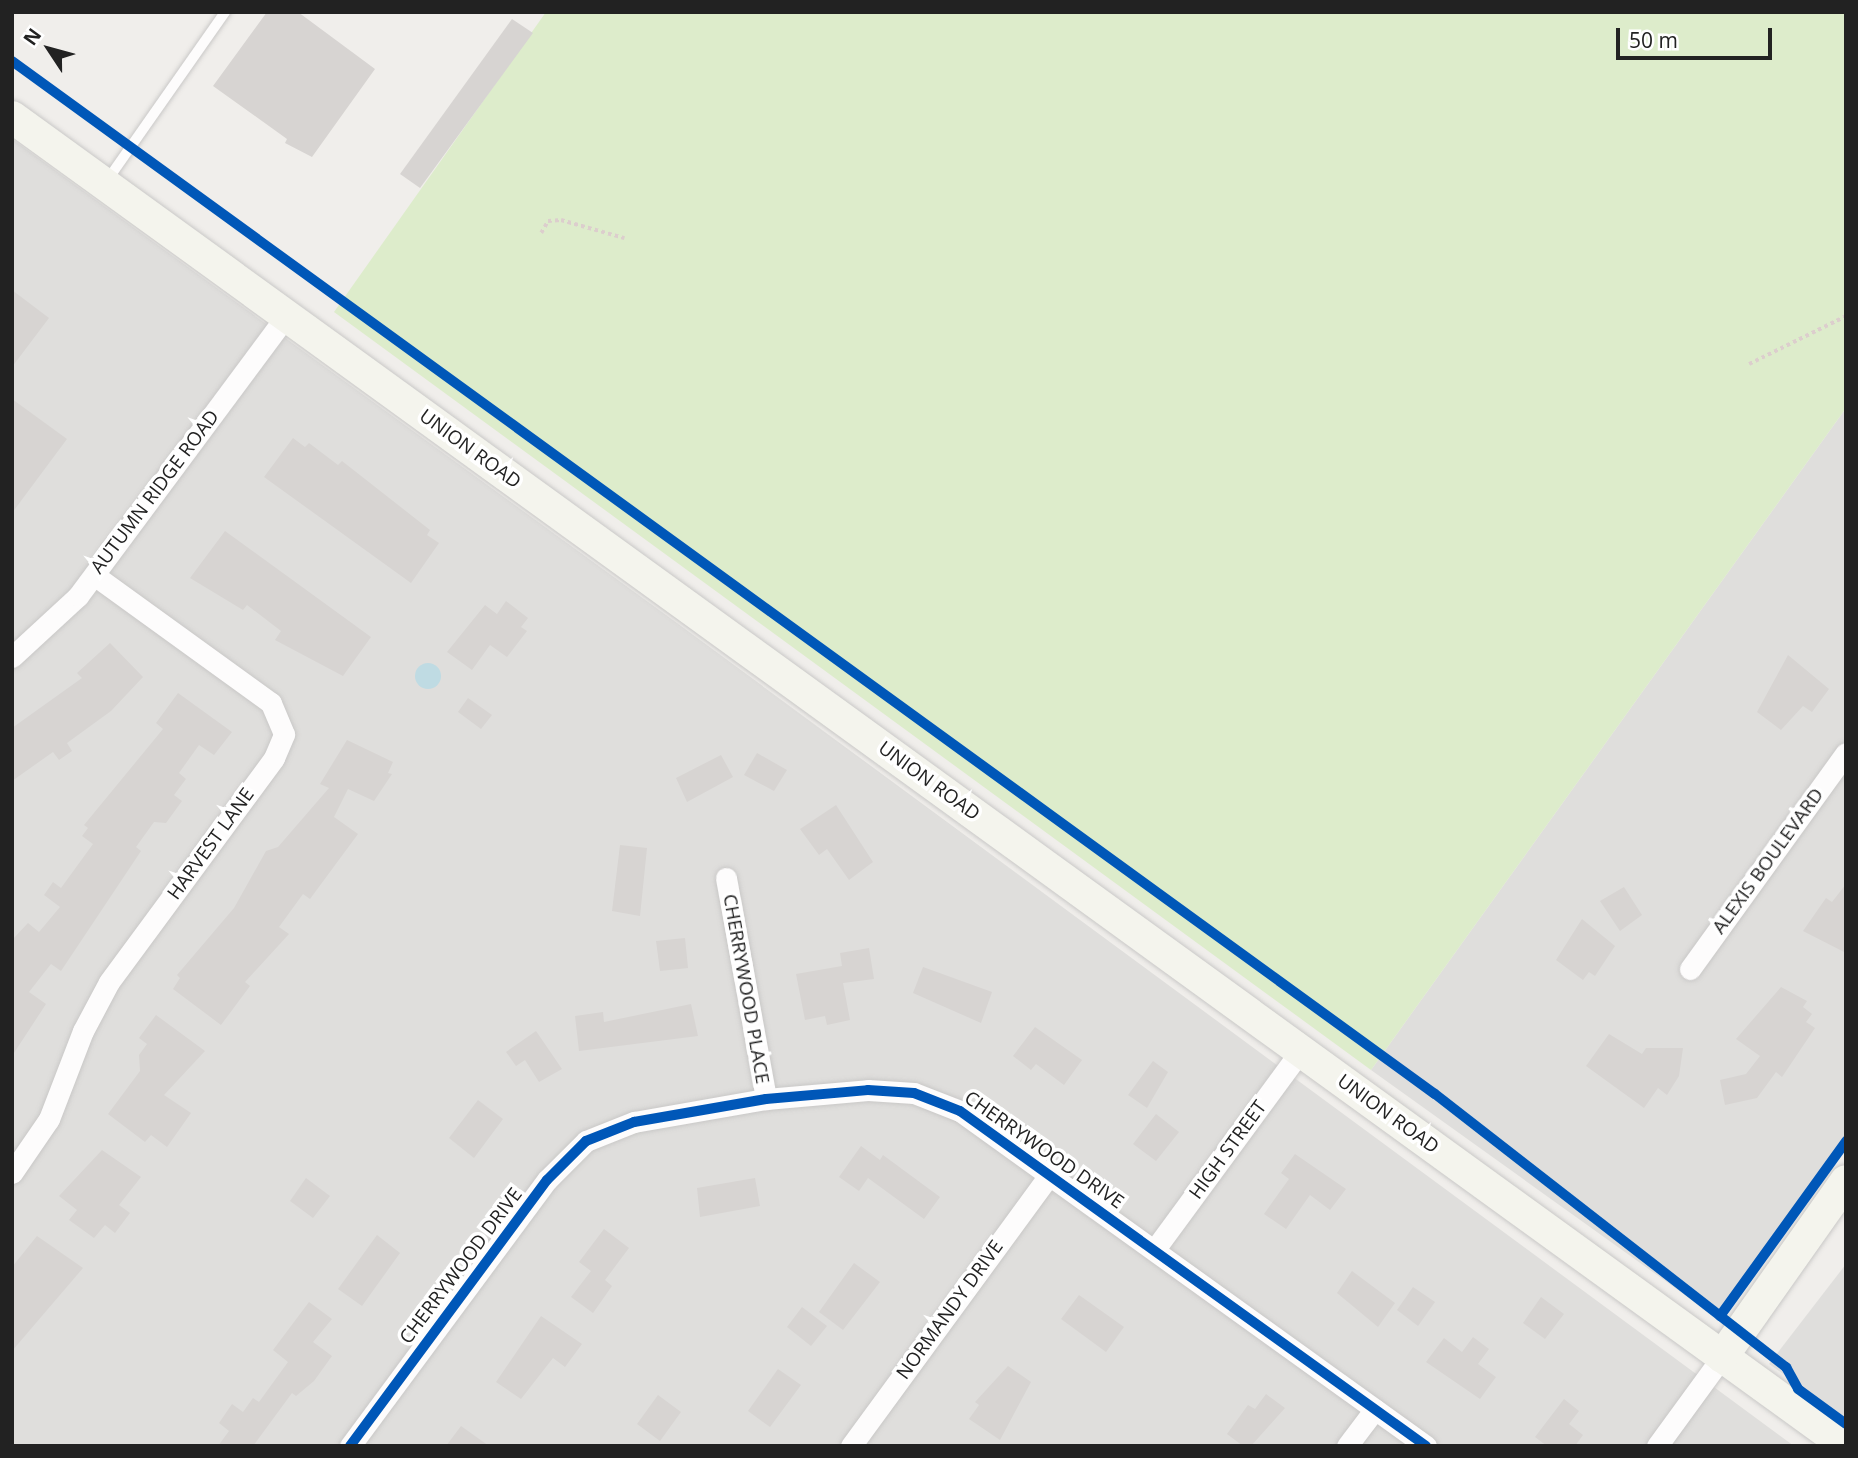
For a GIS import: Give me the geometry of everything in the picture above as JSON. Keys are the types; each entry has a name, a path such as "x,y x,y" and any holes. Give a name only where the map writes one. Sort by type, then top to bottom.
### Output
{"main road":[{"name":"UNION ROAD","path":"12,117 1846,1446"},
{"path":"1722,1357 1846,1181"}],"street":[{"name":"AUTUMN RIDGE ROAD","path":"12,657 49,628 94,575 286,316"},
{"name":"HARVEST LANE","path":"12,1173 49,1119 83,1031 109,982 274,758 284,734 271,704 94,575"},
{"name":"ALEXIS BOULEVARD","path":"1690,970 1846,753"},
{"name":"CHERRYWOOD PLACE","path":"726,878 766,1099"},
{"name":"HIGH STREET","path":"1155,1249 1301,1050"},
{"name":"CHERRYWOOD DRIVE","path":"350,1446 547,1180 586,1141 634,1122 766,1099 868,1090 937,1099 1050,1174 1426,1446"},
{"name":"NORMANDY DRIVE","path":"851,1446 1050,1174"},
{"path":"1657,1446 1722,1357"},
{"path":"1348,1446 1375,1409"}],"lane":[{"path":"105,185 225,12"}],"path":[{"path":"541,233 548,221 561,220 624,238"},
{"path":"1749,364 1846,316"}],"shaded area":[{"path":"12,139 677,623 1794,1446 12,1446"},
{"path":"1846,408 1846,1141 1717,1318 1371,1070"},
{"path":"1846,1264 1846,1418 1769,1364"}],"green space":[{"path":"546,12 1846,12 1846,408 1371,1070 334,312"}],"water":[{"path":"428,663 437,667 441,676 437,685 428,689 419,685 415,676 419,667"}],"building":[{"path":"267,12 298,12 375,69 312,157 285,143 287,139 213,86"},
{"path":"512,19 533,33 420,188 400,174"},
{"path":"12,290 49,318 12,367"},
{"path":"12,399 67,439 12,513"},
{"path":"293,438 305,447 309,443 338,465 342,461 430,530 427,535 439,543 411,583 264,477"},
{"path":"225,531 371,637 343,676 275,640 281,631 247,605 243,610 190,578"},
{"path":"506,601 528,618 521,627 527,631 507,657 490,645 472,670 447,652 485,605 497,614"},
{"path":"110,643 143,677 111,711 67,743 72,751 59,760 53,752 12,781 12,728 82,678 77,673"},
{"path":"1788,655 1829,689 1812,712 1803,706 1781,730 1757,712"},
{"path":"178,693 232,732 214,755 199,745 179,773 186,779 174,795 182,801 166,823 154,822 136,847 141,851 61,971 51,964 29,992 46,1004 12,1056 12,940 28,923 39,932 60,907 44,895 53,882 61,888 93,844 82,836 88,828 84,825 163,729 156,723"},
{"path":"468,698 492,715 481,729 458,712"},
{"path":"347,740 393,762 388,773 392,774 374,801 348,789 334,817 358,834 310,899 303,894 279,927 289,934 245,982 250,986 221,1025 173,989 180,978 177,975 234,908 266,851 278,847 329,788 320,784"},
{"path":"757,753 787,770 774,791 744,775"},
{"path":"721,755 733,777 687,802 676,778"},
{"path":"836,805 873,862 849,880 827,849 819,855 800,829"},
{"path":"620,845 647,848 640,916 612,911"},
{"path":"1846,884 1846,953 1803,931 1826,898 1832,902"},
{"path":"1624,887 1642,915 1620,931 1600,901"},
{"path":"1582,919 1615,946 1595,976 1589,972 1583,980 1556,960"},
{"path":"685,938 688,968 660,971 656,941"},
{"path":"869,948 874,979 843,983 850,1020 827,1025 825,1016 805,1020 796,974 842,966 840,953"},
{"path":"923,967 992,992 981,1023 913,993"},
{"path":"1781,987 1807,1001 1803,1007 1812,1014 1806,1022 1815,1028 1782,1077 1776,1072 1757,1098 1725,1105 1720,1080 1746,1074 1760,1056 1736,1039"},
{"path":"691,1004 698,1036 579,1051 575,1016 603,1012 604,1022"},
{"path":"156,1015 205,1051 164,1095 191,1113 167,1147 151,1135 145,1142 108,1114 140,1071 139,1055 147,1044 139,1038"},
{"path":"1035,1027 1082,1060 1064,1085 1036,1064 1031,1070 1013,1056"},
{"path":"536,1031 562,1069 539,1082 525,1060 516,1066 506,1052"},
{"path":"1609,1034 1642,1054 1646,1048 1683,1048 1679,1076 1667,1095 1658,1088 1644,1108 1586,1066"},
{"path":"1153,1061 1168,1072 1147,1108 1128,1095"},
{"path":"478,1100 503,1119 474,1158 449,1138"},
{"path":"1156,1114 1179,1132 1156,1161 1133,1144"},
{"path":"861,1146 880,1160 883,1155 940,1197 924,1219 868,1178 859,1191 839,1177"},
{"path":"102,1150 141,1177 119,1205 130,1213 115,1233 105,1225 94,1238 69,1220 77,1210 59,1196"},
{"path":"1295,1154 1346,1189 1330,1210 1310,1195 1286,1229 1264,1214 1289,1179 1281,1173"},
{"path":"306,1178 330,1196 313,1218 290,1201"},
{"path":"755,1178 760,1206 700,1217 697,1188"},
{"path":"604,1229 629,1248 605,1280 612,1286 593,1313 571,1297 591,1271 579,1262"},
{"path":"377,1235 400,1253 362,1306 338,1289"},
{"path":"37,1236 83,1268 12,1351 12,1267"},
{"path":"854,1263 880,1282 843,1330 819,1312"},
{"path":"1352,1271 1395,1303 1378,1327 1337,1293"},
{"path":"1413,1287 1435,1302 1418,1326 1397,1310"},
{"path":"1079,1295 1124,1327 1106,1352 1061,1319"},
{"path":"1541,1297 1564,1314 1545,1339 1523,1323"},
{"path":"309,1302 332,1319 313,1342 332,1356 314,1381 296,1396 292,1393 253,1446 218,1446 229,1431 219,1423 232,1404 243,1412 253,1398 259,1402 288,1362 273,1350"},
{"path":"802,1307 827,1326 811,1346 787,1327"},
{"path":"541,1316 582,1344 565,1367 553,1358 521,1399 496,1382"},
{"path":"1473,1337 1489,1349 1478,1364 1496,1377 1480,1399 1426,1362 1444,1338 1462,1352"},
{"path":"1008,1366 1031,1382 1000,1440 969,1419 979,1405 975,1402"},
{"path":"778,1369 801,1385 770,1427 748,1411"},
{"path":"1266,1394 1285,1408 1251,1446 1243,1446 1227,1434 1248,1405 1255,1409"},
{"path":"658,1395 681,1412 660,1441 637,1424"},
{"path":"1564,1399 1579,1411 1569,1424 1583,1435 1575,1446 1547,1446 1535,1437"},
{"path":"461,1426 489,1446 446,1446"}],"cycle path":[{"path":"12,61 1435,1094 1786,1367 1798,1389 1846,1424"},
{"path":"350,1446 547,1180 586,1141 634,1122 766,1099 868,1090 914,1093 960,1111 1426,1446"},
{"path":"1720,1316 1846,1141"}]}
